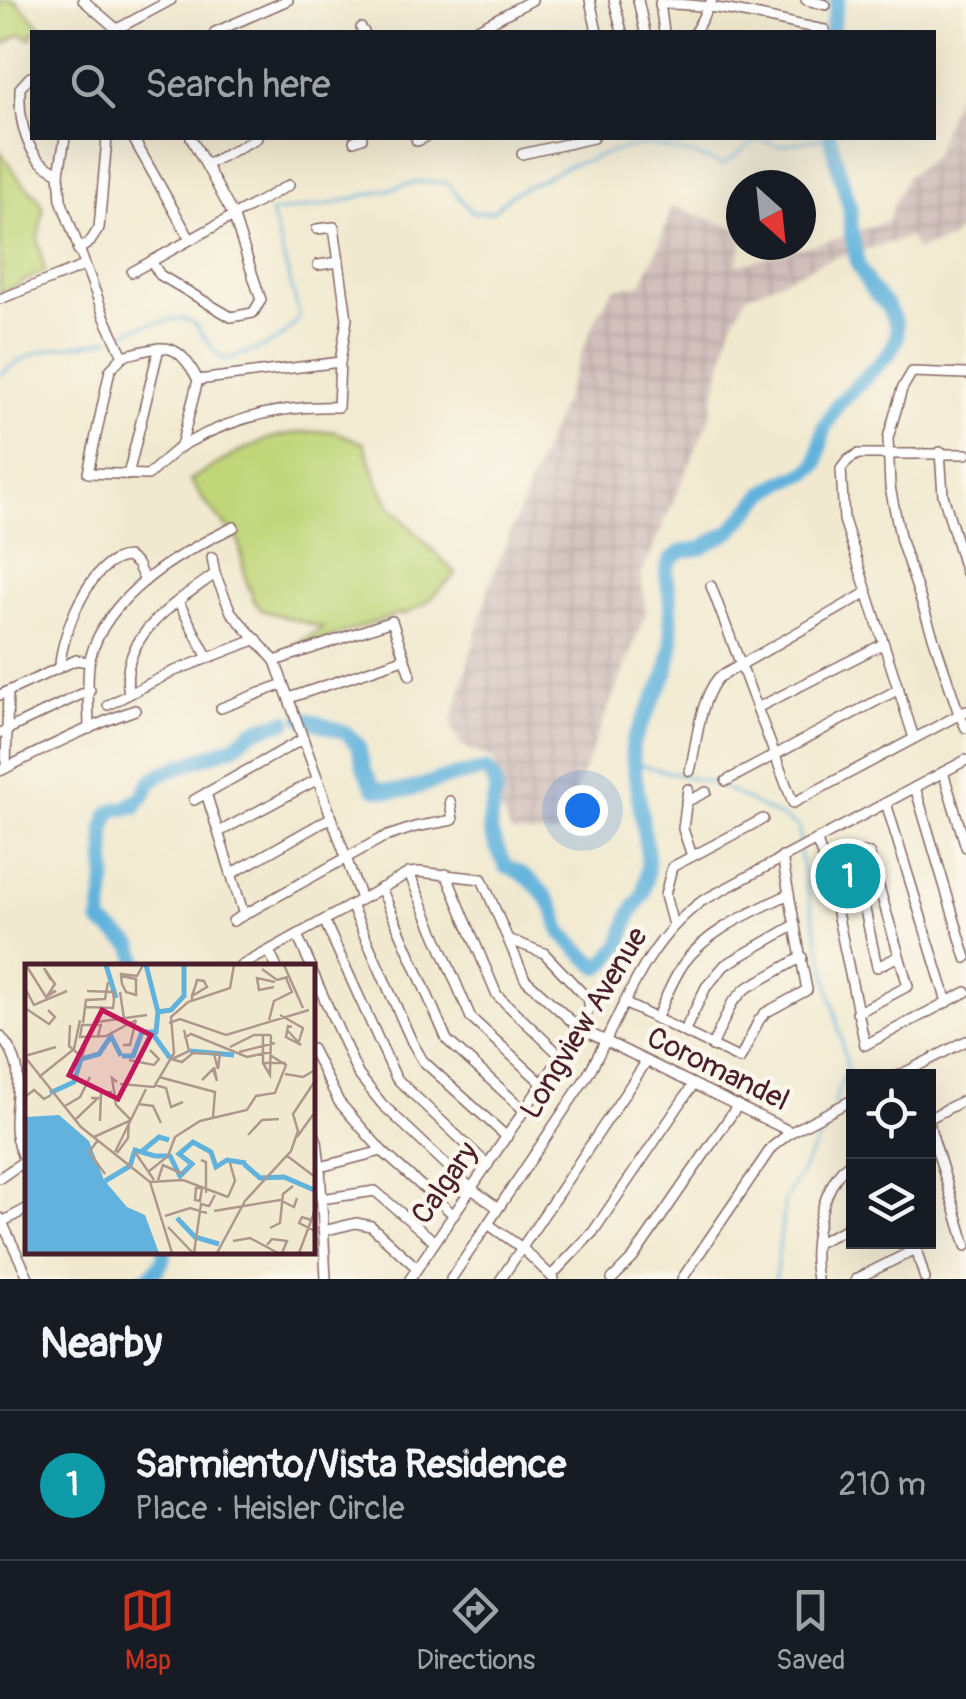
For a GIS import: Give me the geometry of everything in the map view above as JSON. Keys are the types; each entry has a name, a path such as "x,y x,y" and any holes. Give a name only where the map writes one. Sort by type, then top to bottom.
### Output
{"street":[{"path":"83,0 118,30"},
{"path":"121,30 171,0"},
{"path":"219,30 288,0"},
{"path":"476,30 532,0"},
{"path":"590,0 597,30"},
{"path":"614,0 622,30"},
{"path":"638,0 645,30"},
{"path":"806,0 826,4"},
{"path":"664,30 660,2 710,4 825,30"},
{"path":"696,30 710,4"},
{"path":"30,77 20,88 20,114 39,160 58,173"},
{"path":"65,140 58,173 61,200 104,318 124,356"},
{"path":"78,250 100,228 107,140"},
{"path":"134,140 190,239"},
{"path":"151,261 160,275 231,317 252,313 261,300 233,215 192,140"},
{"path":"206,165 252,140"},
{"path":"522,154 583,140"},
{"path":"132,272 290,185"},
{"path":"182,446 198,380 187,359 171,348 124,356 110,370 88,472 148,475 182,446 246,417 316,406 338,407 347,319 334,226 317,230"},
{"path":"318,265 339,262"},
{"path":"0,299 84,266"},
{"path":"128,475 159,348"},
{"path":"198,380 340,362"},
{"path":"966,374 908,375 888,438 890,487 902,541 966,728"},
{"path":"940,452 943,495 966,573"},
{"path":"914,738 844,520 841,469 858,454 966,454"},
{"path":"89,729 89,662 120,602 194,547 234,527"},
{"path":"212,557 231,612 275,661 362,899"},
{"path":"60,666 68,624 103,570 115,559 128,558 137,564 145,581"},
{"path":"129,694 127,674 134,646 178,601 215,574"},
{"path":"710,586 793,803 963,713"},
{"path":"690,771 711,686 718,678 866,593"},
{"path":"178,601 208,658"},
{"path":"275,661 392,621 410,675"},
{"path":"108,705 172,672 256,639"},
{"path":"757,708 883,644"},
{"path":"289,698 404,658"},
{"path":"89,662 76,660 4,693 3,769 135,710"},
{"path":"221,708 284,684"},
{"path":"726,781 899,689"},
{"path":"4,731 90,690"},
{"path":"194,800 304,740"},
{"name":"Longview Avenue","path":"450,1279 587,1076 658,941 673,925 702,900 966,760"},
{"path":"944,772 966,848"},
{"path":"219,832 318,779"},
{"path":"688,788 683,829 692,856"},
{"path":"914,788 966,958"},
{"path":"686,802 706,792"},
{"path":"206,793 244,915"},
{"path":"233,921 382,838 453,820 450,801"},
{"path":"886,803 948,1002"},
{"path":"231,874 332,817"},
{"path":"673,925 665,896 672,867 762,819"},
{"path":"816,840 828,870 865,1045 966,992"},
{"path":"828,870 861,852 869,854 908,986 858,1012"},
{"path":"624,1003 740,1060 765,1013 807,990 782,857"},
{"path":"245,964 408,873 471,1018 543,1084"},
{"name":"Coromandel","path":"408,873 482,879 525,979 579,1028 790,1132"},
{"path":"446,874 497,995 562,1056"},
{"path":"876,879 860,886 877,967 899,956"},
{"path":"381,888 447,1040 525,1111"},
{"path":"656,1019 684,962 696,949 708,938 788,894"},
{"path":"351,905 423,1061 507,1137"},
{"path":"324,920 396,1078 488,1165"},
{"path":"684,1032 706,987 726,965 795,925"},
{"path":"297,935 310,964"},
{"path":"507,938 544,953 588,999 590,1007 579,1028"},
{"path":"269,951 275,964"},
{"path":"712,1046 732,1004 745,990 802,957"},
{"path":"315,976 358,1074 382,1104 472,1189 498,1208"},
{"name":"Calgary","path":"410,1279 579,1028"},
{"path":"0,1036 12,1050 19,1071 15,1123 25,1162"},
{"path":"912,1069 966,1041"},
{"path":"315,1054 340,1102 382,1152 454,1215"},
{"path":"501,1279 646,1062"},
{"path":"488,1224 522,1248 553,1278 592,1232 693,1085"},
{"path":"936,1116 966,1099"},
{"path":"682,1279 772,1147 790,1132 846,1104"},
{"path":"612,1279 633,1258 738,1105"},
{"path":"315,1136 326,1279"},
{"path":"936,1147 966,1246"},
{"path":"320,1167 382,1152"},
{"path":"817,1279 814,1266 822,1203 846,1165"},
{"path":"0,1178 25,1166"},
{"path":"321,1199 375,1191 435,1242"},
{"path":"25,1209 1,1220 29,1279"},
{"path":"324,1231 363,1223 371,1226 417,1268"},
{"path":"817,1243 846,1229"},
{"path":"856,1279 908,1249"},
{"path":"916,1249 925,1279"}],"shaded area":[{"path":"966,60 966,222 951,239 915,250 910,237 827,260 746,296 731,327 709,419 641,576 646,614 558,835 512,834 499,808 494,760 460,745 451,725 491,581 595,320 614,288 641,284 672,207 726,225 726,260 738,260 737,265 756,260 816,260 816,244 889,221 907,177 933,156"}],"green space":[{"path":"0,0 15,0 44,30 30,30 30,38 20,34 0,47"},
{"path":"0,151 21,181 40,199 43,211 38,239 45,271 0,293"},
{"path":"333,431 364,443 391,507 456,574 426,603 404,615 278,655 323,628 261,610 245,577 239,541 190,480 269,439"}],"waterway":[{"path":"831,30 838,0"},
{"path":"118,335 181,318 194,323 225,360 267,345 284,334 300,317 271,213 330,204 418,182 447,183 472,212 492,212 512,194 568,166 621,149 650,145 723,165 757,140"},
{"path":"761,140 778,146 810,140"},
{"path":"303,718 346,733 358,745 364,769 375,789 404,790 486,770 496,791 491,832 506,867 540,890 570,942 598,967 605,963 621,944 646,880 648,859 632,754 633,741 666,675 672,646 666,572 670,560 731,531 766,492 817,464 824,428 838,404 889,354 897,338 896,324 887,306 858,265 850,209 831,140"},
{"path":"0,375 38,353 110,338"},
{"path":"127,807 143,797 160,774 234,746 252,731 286,721"},
{"path":"634,763 719,785 799,827 800,843"},
{"path":"127,807 136,807 109,813 104,830 106,876 100,922 132,945 138,964"},
{"path":"800,851 847,1066 834,1105"},
{"path":"775,1279 785,1200 832,1113"},
{"path":"145,1279 159,1267 164,1254"}],"place":[{"name":"Sarmiento/Vista Residence","path":"848,876"}]}
